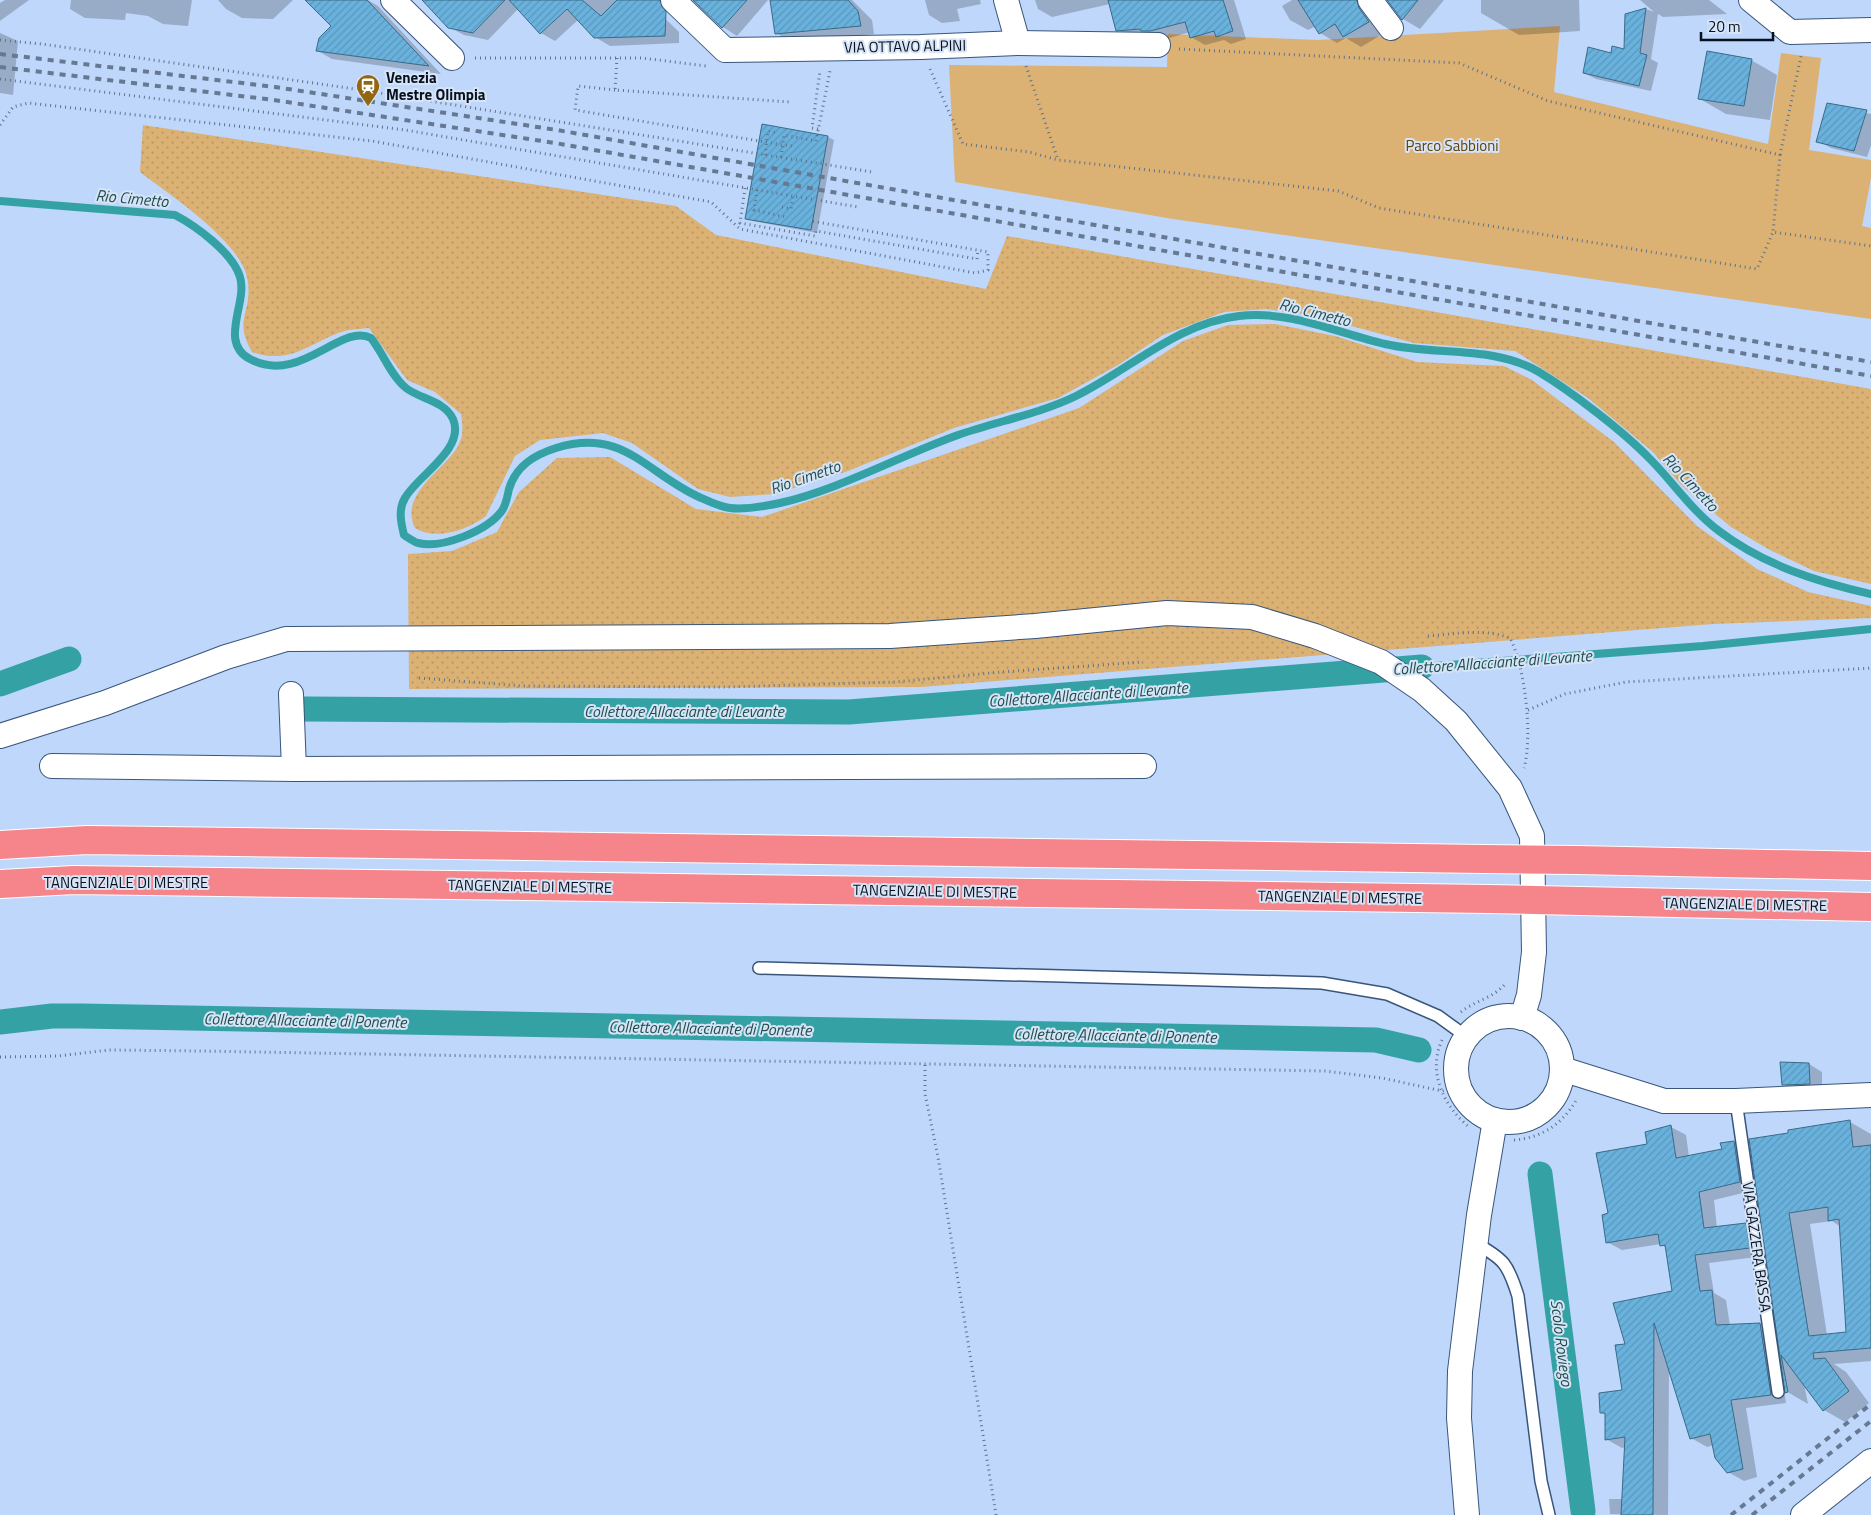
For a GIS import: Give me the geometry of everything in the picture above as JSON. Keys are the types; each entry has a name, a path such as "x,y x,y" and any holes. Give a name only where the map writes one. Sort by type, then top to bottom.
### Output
{"highway":[{"path":"0,845 87,840 1576,860 1869,866"},
{"name":"TANGENZIALE DI MESTRE","path":"0,884 74,880 1490,898 1871,907"}],"street":[{"path":"393,0 452,58"},
{"path":"673,0 720,59"},
{"path":"1006,0 1018,43"},
{"path":"1370,0 1391,28"},
{"path":"1751,0 1798,32 1871,30"},
{"name":"VIA OTTAVO ALPINI","path":"720,59 1018,43 1158,45"},
{"path":"0,736 105,703 226,656 286,640 890,636 1035,626 1167,613 1252,617 1328,640 1381,662 1422,690 1456,721 1510,788 1532,836 1534,952 1528,995 1522,1018"},
{"path":"291,694 294,769"},
{"path":"52,766 294,769 1144,766"},
{"path":"1493,1130 1473,1108 1450,1089 1460,1048 1458,1030 1474,1029 1492,1019 1512,1016 1533,1022 1551,1036 1559,1052 1574,1072 1664,1101 1736,1101 1871,1095"},
{"path":"1493,1130 1537,1115 1574,1072"},
{"path":"1467,1515 1459,1418 1460,1372 1475,1243 1493,1130"},
{"path":"1803,1515 1871,1461"}],"lane":[{"path":"759,968 1322,983 1387,994 1458,1030"},
{"name":"VIA GAZZERA BASSA","path":"1736,1101 1778,1392"},
{"path":"1475,1243 1495,1254 1510,1270 1518,1296 1540,1473 1549,1515"}],"path":[{"path":"930,68 963,144 1029,152 1058,160 1338,191 1379,208 1757,269 1773,232 1780,155 1798,32"},
{"path":"0,40 42,44 355,89 872,172"},
{"path":"1018,43 1058,160"},
{"path":"1158,45 1184,50 1459,63 1548,100 1780,155"},
{"path":"452,58 720,59"},
{"path":"615,90 616,58"},
{"path":"818,129 812,128 821,65"},
{"path":"781,157 784,135 816,141 831,65"},
{"path":"0,79 404,130 858,207"},
{"path":"790,102 578,86 575,110 793,146"},
{"path":"0,125 12,107 28,103 372,141 711,202 740,229 975,274 988,270 988,252 811,221"},
{"path":"764,155 768,131 778,132"},
{"path":"745,188 740,223 815,236 816,231 977,259 978,250"},
{"path":"757,190 754,210 786,217"},
{"path":"782,207 791,208 793,196"},
{"path":"1773,232 1871,246"},
{"path":"1428,636 1498,633 1510,638 1516,650 1528,710 1529,754 1522,776"},
{"path":"418,678 523,686 725,687 895,682 1144,662"},
{"path":"1528,710 1565,694 1626,682 1871,668"},
{"path":"1511,977 1498,992 1469,1006 1458,1030 1440,1045 1437,1063 1450,1089 1455,1115 1469,1128 1493,1130 1517,1140 1532,1137 1559,1123 1578,1098 1574,1072"},
{"path":"0,1057 58,1056 109,1050 1325,1071 1450,1089"},
{"path":"925,1065 925,1094 938,1156 996,1515"}],"green space":[{"name":"Parco Sabbioni","path":"1560,26 1554,92 1768,144 1781,53 1821,58 1809,150 1871,160 1871,178 1862,226 1871,228 1871,319 1173,219 955,182 949,65 1167,67 1168,34 1318,40"},
{"path":"143,125 676,206 716,235 986,289 1007,236 1871,389 1871,584 1814,571 1768,549 1731,527 1683,487 1653,452 1588,398 1515,351 1414,343 1315,316 1266,309 1224,312 1163,335 1118,365 1058,398 954,428 848,471 775,494 730,497 698,489 632,443 603,433 540,440 515,456 486,516 470,526 452,532 432,534 423,532 415,528 412,516 413,505 417,494 424,484 457,448 461,440 461,414 435,392 407,380 369,328 341,332 288,355 265,355 252,352 243,324 249,293 243,267 234,252 204,221 140,172"},
{"path":"1275,324 1335,336 1417,362 1504,366 1532,380 1614,442 1697,526 1757,569 1808,592 1871,606 1871,618 1713,624 921,687 409,689 408,554 452,551 497,532 519,492 557,458 610,457 696,509 762,517 1079,408 1183,341 1228,325"}],"building":[{"path":"305,0 367,0 429,66 316,51 319,38 331,26"},
{"path":"422,0 505,0 473,33 448,28"},
{"path":"509,0 582,0 601,16 617,0 660,0 666,12 665,36 594,38 567,9 540,34"},
{"path":"693,0 747,0 722,28"},
{"path":"770,0 848,0 858,11 861,26 775,34"},
{"path":"1108,0 1223,0 1233,31 1216,37 1214,31 1190,38 1185,22 1150,31 1141,31 1140,29 1116,31"},
{"path":"1298,0 1357,0 1359,8 1369,22 1343,37 1335,24 1319,34"},
{"path":"1387,0 1418,0 1402,20"},
{"path":"1646,8 1640,53 1647,55 1639,86 1583,73 1588,47 1611,53 1612,46 1624,49 1625,14"},
{"path":"1707,51 1752,59 1744,106 1698,99"},
{"path":"1827,103 1867,110 1854,151 1816,142"},
{"path":"762,124 828,136 811,230 745,219"},
{"path":"1780,1062 1809,1063 1810,1084 1782,1085"},
{"path":"1850,1120 1853,1147 1871,1145 1871,1348 1813,1353 1814,1359 1825,1358 1849,1391 1823,1411 1781,1355 1788,1392 1785,1393 1749,1139 1788,1133 1788,1130","holes":["1828,1207 1828,1221 1839,1219 1846,1332 1809,1336 1789,1213"]},
{"path":"1671,1125 1676,1158 1722,1149 1720,1143 1734,1141 1740,1182 1699,1192 1704,1228 1746,1223 1750,1248 1695,1255 1700,1291 1712,1290 1716,1325 1760,1323 1771,1395 1731,1400 1743,1469 1727,1473 1715,1458 1710,1434 1690,1439 1654,1323 1653,1515 1621,1515 1625,1437 1605,1440 1605,1413 1600,1413 1599,1393 1622,1390 1615,1345 1625,1344 1613,1303 1672,1291 1665,1245 1660,1246 1658,1234 1606,1243 1602,1215 1608,1213 1596,1153 1647,1144 1645,1132"}],"waterway":[{"name":"Rio Cimetto","path":"0,201 175,215 184,220 213,241 236,268 240,277 241,287 235,332 236,343 241,352 250,359 268,365 286,365 302,360 346,338 359,335 371,338 391,371 406,388 438,404 453,419 455,430 453,441 438,462 411,490 401,507 404,535 418,543 428,544 451,541 485,526 503,510 512,481 521,468 533,458 548,451 579,443 599,443 617,448 633,456 680,487 706,500 726,507 755,507 803,497 848,481 958,435 1033,413 1076,396 1155,348 1195,328 1216,320 1258,315 1295,319 1404,348 1484,354 1503,358 1539,372 1612,424 1650,459 1700,515 1736,543 1754,554 1792,571 1831,584 1871,594"},
{"name":"Collettore Allacciante di Levante","path":"1422,667 1703,646 1871,629"},
{"name":"Collettore Allacciante di Levante","path":"0,684 69,659"},
{"name":"Collettore Allacciante di Levante","path":"304,709 849,712 1422,667"},
{"name":"Collettore Allacciante di Ponente","path":"0,1022 52,1016 81,1016 1376,1040 1419,1050"},
{"name":"Scolo Roviego","path":"1540,1174 1583,1511"}],"railway":[{"path":"0,54 275,87 557,130 1871,362"},
{"path":"0,67 274,100 555,143 1871,376"},
{"path":"1731,1515 1871,1404"},
{"path":"1752,1515 1871,1421"}],"place":[{"name":"Venezia Mestre Olimpia","path":"368,107"}]}
